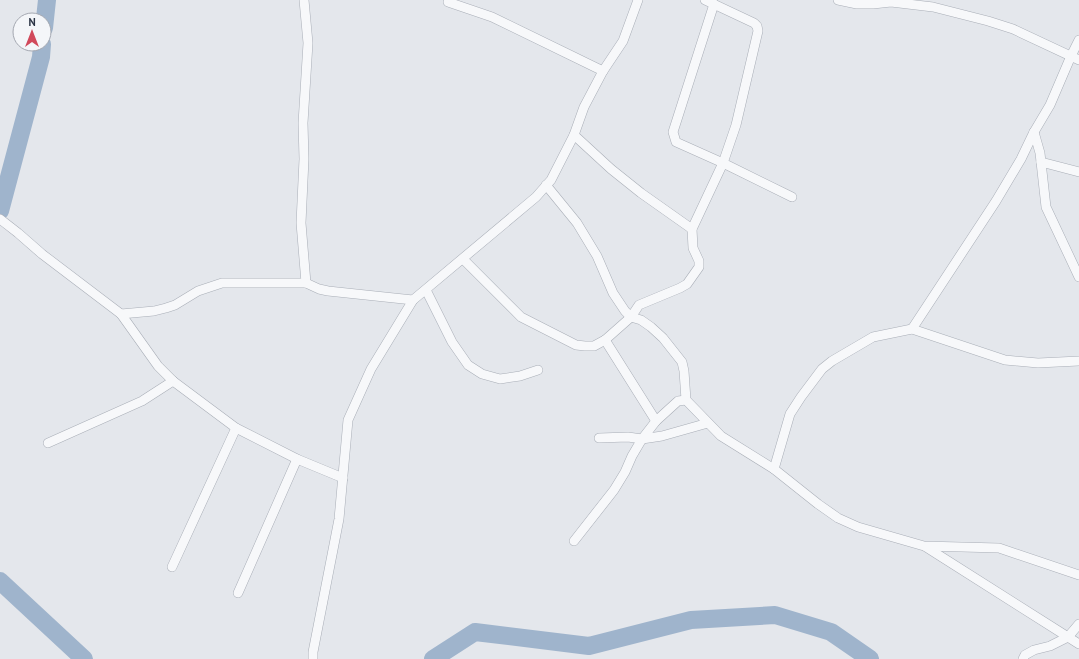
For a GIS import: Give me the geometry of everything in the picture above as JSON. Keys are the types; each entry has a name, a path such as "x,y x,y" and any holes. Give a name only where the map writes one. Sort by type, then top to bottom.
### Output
{"street":[{"path":"304,0 308,43 301,223 306,283"},
{"path":"313,659 313,652 339,519 348,420 352,409 380,353 413,300 536,197 550,180 574,135 584,107 603,71 623,41 638,0"},
{"path":"838,0 873,4 891,2 933,7 988,20 1013,29 1075,58"},
{"path":"448,2 492,17 603,71"},
{"path":"463,259 521,317 576,345 594,346 605,340 631,317 639,306 687,284 699,267 693,248 692,229 724,163 736,125 758,31 757,26 754,23 710,2 673,132 676,142 724,163 792,197"},
{"path":"912,329 996,201 1021,159 1034,132 1075,58 1079,40"},
{"path":"1034,132 1040,153 1046,207 1079,277"},
{"path":"574,135 640,193 692,229"},
{"path":"1041,162 1079,172"},
{"path":"546,185 577,223 597,256 613,293 625,311 631,317 641,320 651,327 663,338 682,362 686,400 721,436 774,469 838,518 858,526 924,546 999,548 1079,575"},
{"path":"0,219 42,254 121,314 158,366 173,381 236,428 297,459 343,478"},
{"path":"121,314 154,312 175,304 198,291 222,283 306,283 324,290 413,300"},
{"path":"426,290 452,342 468,365 482,374 500,380 520,376 538,370"},
{"path":"774,469 790,414 801,397 822,370 832,361 873,337 912,329 1006,360 1038,363 1079,361"},
{"path":"605,340 656,421"},
{"path":"48,443 142,400 173,381"},
{"path":"574,541 614,490 642,439 656,421 678,401 686,400"},
{"path":"599,438 628,437 642,439 662,436 708,423"},
{"path":"172,567 236,428"},
{"path":"238,593 297,459"},
{"path":"924,546 1079,644"},
{"path":"1023,659 1025,655 1034,650 1050,646 1068,637 1079,624"}],"waterway":[{"path":"46,12 47,0"},
{"path":"0,211 41,52"},
{"path":"0,581 84,659"},
{"path":"433,659 475,632 589,646 691,620 775,615 831,632 870,659"}]}
